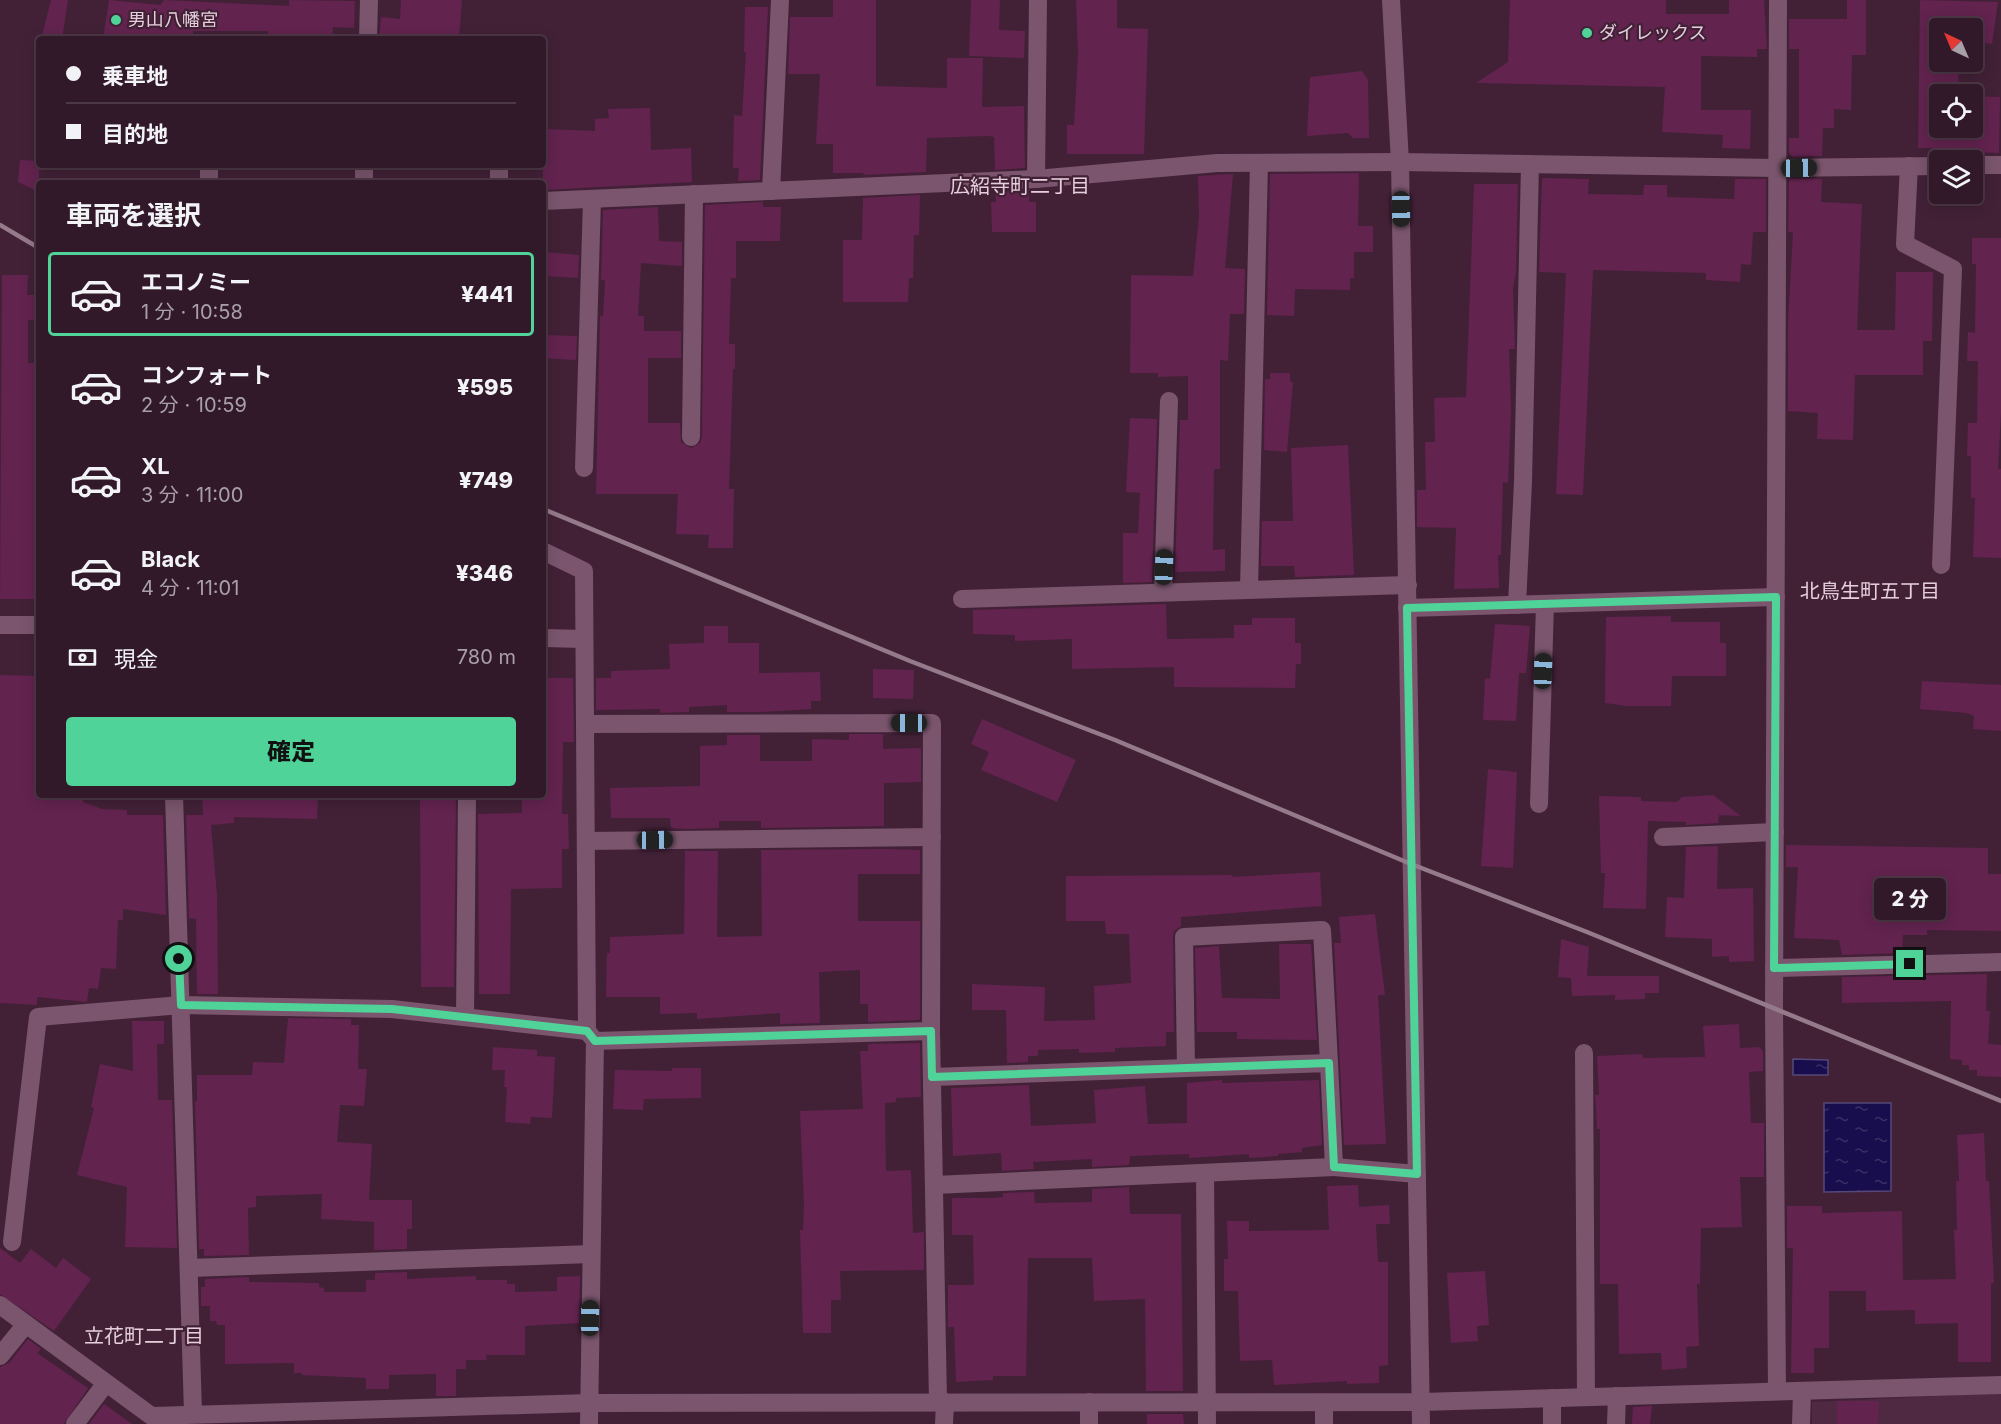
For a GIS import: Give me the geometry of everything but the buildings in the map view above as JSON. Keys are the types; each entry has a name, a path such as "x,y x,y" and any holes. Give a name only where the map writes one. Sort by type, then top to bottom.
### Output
{"street":[{"path":"368,36 369,0"},
{"path":"771,190 780,0"},
{"path":"1036,179 1038,0"},
{"path":"1391,0 1400,162 1421,1424"},
{"path":"1777,1391 1774,968 1778,0"},
{"path":"546,201 1036,179 1218,163 1400,162 1777,168 1929,166"},
{"path":"1250,589 1259,163"},
{"path":"1516,605 1523,482 1530,164"},
{"path":"1983,165 2001,165"},
{"path":"1909,166 1905,244 1953,269 1941,565"},
{"path":"691,437 694,194"},
{"path":"584,468 592,199"},
{"path":"1163,591 1169,402"},
{"path":"546,552 584,571 586,841 591,1036 589,1424"},
{"path":"962,599 1408,585"},
{"path":"1407,608 1776,597"},
{"path":"1539,804 1545,604"},
{"path":"0,624 36,625"},
{"path":"546,638 584,639"},
{"path":"585,724 932,723 931,1031 941,1402 944,1424"},
{"path":"174,798 193,1413"},
{"path":"465,1017 467,798"},
{"path":"1663,837 1775,832"},
{"path":"586,841 932,837"},
{"path":"1186,1068 1184,937 1322,930 1334,1167"},
{"path":"1774,968 2001,962"},
{"path":"12,1242 38,1017 181,1005 392,1009 465,1017 591,1036 931,1031"},
{"path":"1584,1053 1586,1397"},
{"path":"932,1077 1329,1063"},
{"path":"934,1185 1334,1167 1417,1174"},
{"path":"1205,1173 1207,1424"},
{"path":"189,1268 591,1254"},
{"path":"1,1306 157,1420 193,1413 589,1403 1421,1402 2001,1385"},
{"path":"0,1356 26,1324"},
{"path":"75,1424 106,1383"},
{"path":"1801,1424 1802,1392"},
{"path":"1616,1424 1617,1396"},
{"path":"1552,1398 1552,1424"},
{"path":"1089,1402 1089,1424"},
{"path":"1324,1403 1324,1424"}],"shaded area":[{"path":"2001,1393 2001,1424 1812,1424 1812,1402"}],"water":[{"path":"1793,1059 1828,1060 1828,1075 1793,1075"},
{"path":"1824,1103 1891,1103 1891,1191 1824,1192"}],"railway":[{"path":"0,225 36,246"},
{"path":"546,510 910,661 1115,740 1411,864 1587,932 2001,1101"}],"place":[{"name":"男山八幡宮","path":"116,20"},
{"name":"ダイレックス","path":"1587,33"}],"district":[{"name":"広紹寺町二丁目","path":"1020,186"},
{"name":"北鳥生町五丁目","path":"1870,591"},
{"name":"立花町二丁目","path":"144,1336"}],"route":[{"path":"179,959 181,1005 392,1009 587,1031 595,1041 931,1031 932,1077 1329,1063 1334,1167 1417,1174 1407,608 1776,597 1774,968 1910,964"}]}
